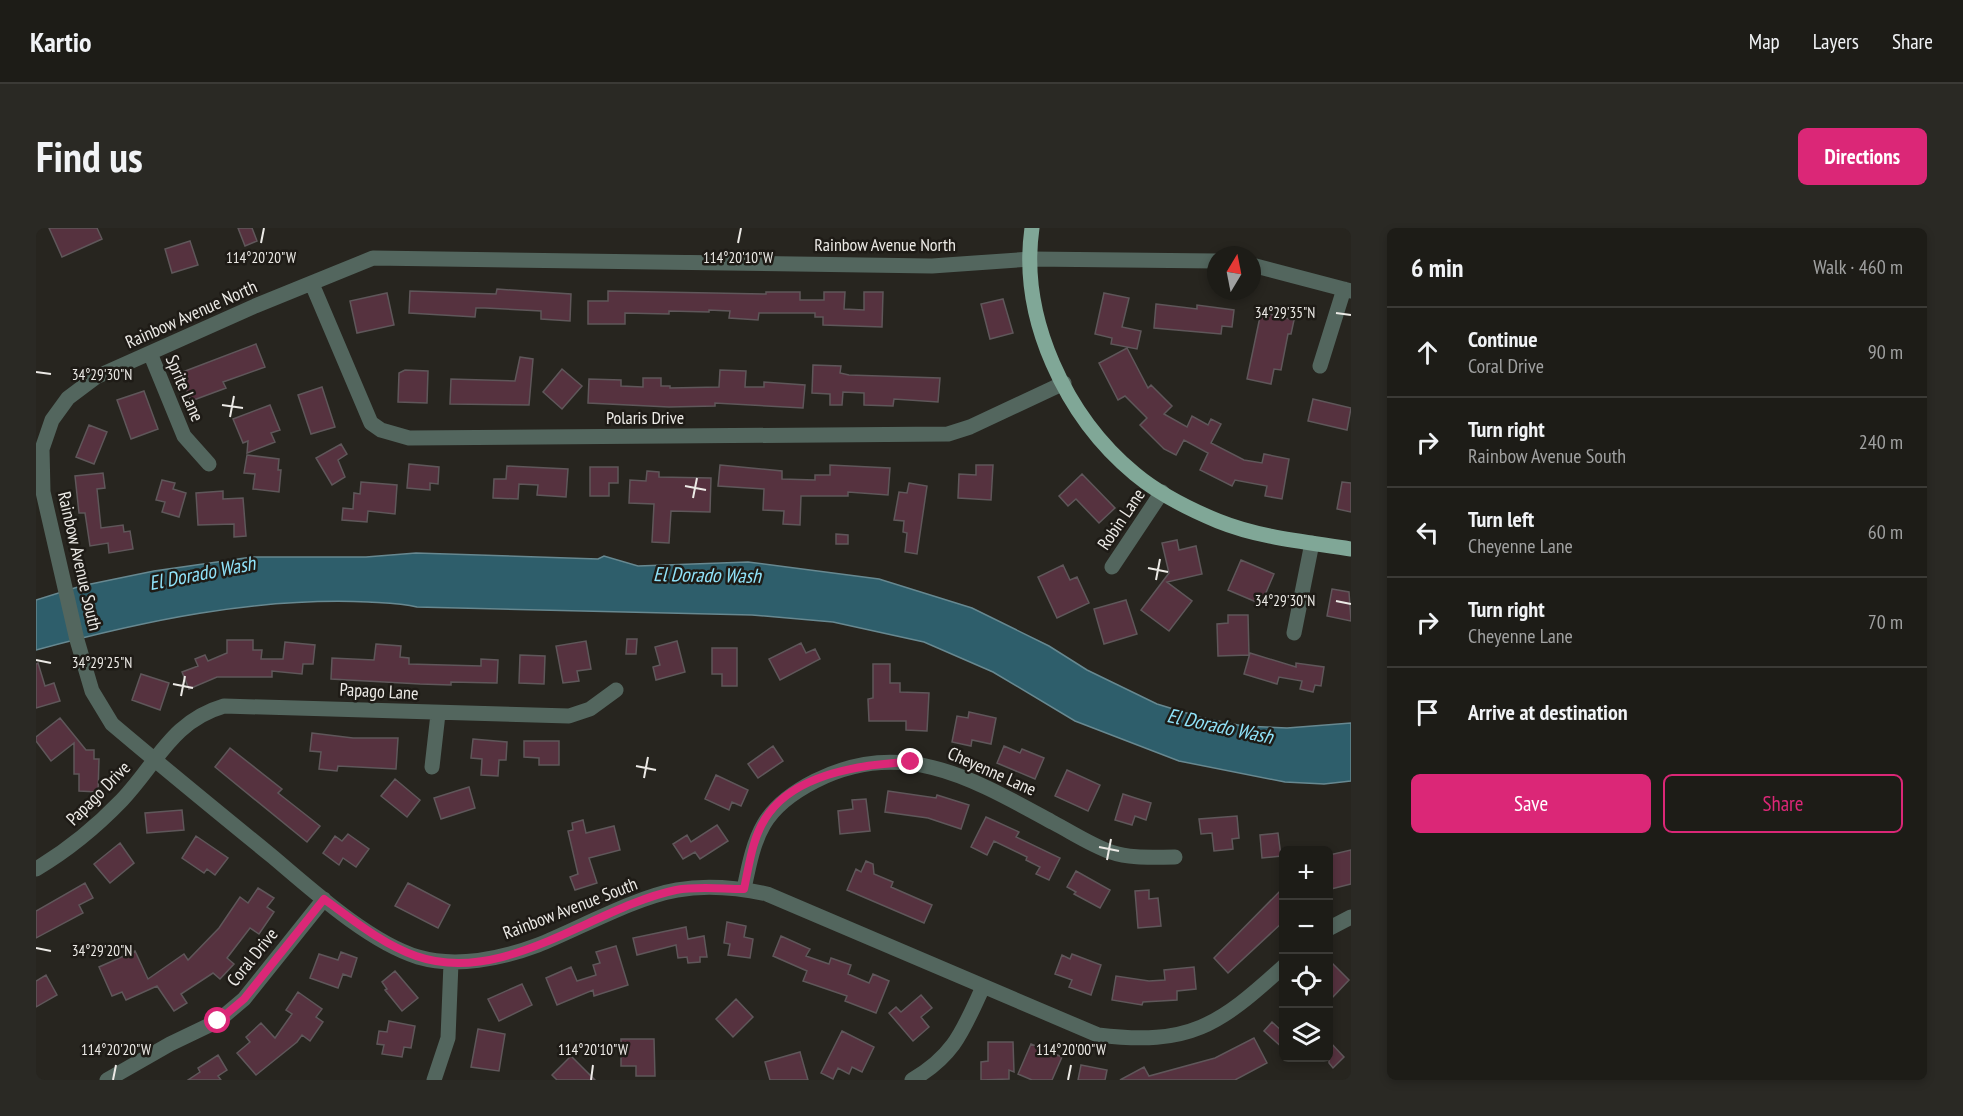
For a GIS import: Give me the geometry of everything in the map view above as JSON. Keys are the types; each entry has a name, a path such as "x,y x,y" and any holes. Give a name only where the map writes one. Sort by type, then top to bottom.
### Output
{"main road":[{"path":"1032,228 1031,259 1036,312 1049,353 1077,406 1112,451 1135,474 1162,492 1220,522 1261,534 1351,549"}],"street":[{"name":"Rainbow Avenue North","path":"39,448 52,420 68,398 96,377 373,258 932,266 1031,259 1207,261"},
{"path":"1261,267 1347,290 1320,366"},
{"name":"Polaris Drive","path":"312,284 371,423 381,430 409,438 948,434 970,427 1064,383"},
{"name":"Sprite Lane","path":"150,353 184,436 209,464"},
{"name":"Rainbow Avenue South","path":"39,448 43,492 92,691 111,724 324,899 386,943 417,957 451,963 492,958 535,946 677,890 744,889 767,894 1098,1035 1129,1039 1167,1038 1217,1021 1237,1008 1279,970"},
{"name":"Robin Lane","path":"1112,567 1162,492"},
{"path":"1294,633 1312,543"},
{"name":"Papago Lane","path":"156,762 186,723 204,712 224,706 362,708 438,714 569,716 590,709 616,690"},
{"path":"432,767 438,714"},
{"name":"Papago Drive","path":"36,869 88,834 156,762"},
{"name":"Cheyenne Lane","path":"744,889 751,854 765,818 786,798 807,785 832,772 865,764 911,762 940,767 973,781 1112,852 1140,857 1175,857"},
{"name":"Coral Drive","path":"107,1080 170,1044 218,1021 244,999 324,899"},
{"path":"1333,927 1351,917"},
{"path":"434,1080 448,1038 451,963"},
{"path":"912,1080 933,1068 957,1042 983,987"}],"water":[{"name":"El Dorado Wash","path":"416,553 598,559 604,556 638,566 748,562 879,579 972,608 1049,646 1087,670 1157,704 1203,718 1243,726 1287,728 1351,723 1351,781 1324,784 1285,782 1179,761 1075,721 993,672 924,642 833,622 752,615 417,607 387,603 326,601 242,607 200,613 36,650 36,600 81,586 154,571 252,557 366,557"}],"building":[{"path":"49,228 97,228 102,239 62,257"},
{"path":"238,228 252,228 257,241 245,246"},
{"path":"190,241 198,265 172,273 165,249"},
{"path":"497,289 571,294 570,321 541,319 541,311 485,308 476,308 475,317 409,313 410,291 496,294"},
{"path":"608,291 766,294 766,292 800,292 800,300 824,300 824,292 845,292 844,309 864,310 864,292 883,292 882,327 823,325 823,317 815,317 815,313 759,313 758,320 729,318 730,311 709,310 709,312 669,311 669,314 625,313 625,324 588,324 588,301 608,301"},
{"path":"387,293 394,325 357,333 350,301"},
{"path":"1104,293 1129,298 1122,327 1141,331 1137,349 1111,344 1112,338 1095,334"},
{"path":"1003,299 1013,333 990,339 981,304"},
{"path":"1156,304 1197,309 1197,305 1234,310 1232,327 1222,326 1221,334 1154,328"},
{"path":"1261,312 1294,320 1291,334 1288,334 1281,370 1274,369 1271,384 1247,379"},
{"path":"256,344 265,367 223,382 226,388 191,401 180,373"},
{"path":"1127,348 1148,388 1151,385 1172,406 1164,414 1187,427 1192,416 1208,425 1211,419 1221,424 1211,443 1244,460 1262,463 1264,454 1289,459 1282,499 1265,496 1267,486 1235,480 1232,486 1200,470 1208,453 1184,440 1176,455 1164,449 1140,425 1147,418 1125,396 1118,400 1099,363"},
{"path":"520,357 533,359 529,405 450,404 451,379 515,381"},
{"path":"813,365 841,366 840,373 849,375 940,378 938,402 894,399 893,406 864,405 864,393 843,392 842,405 830,405 830,394 812,393"},
{"path":"562,369 582,386 562,409 543,392"},
{"path":"405,370 428,371 427,403 398,402 399,373"},
{"path":"720,370 746,371 745,387 764,387 764,382 805,385 803,408 715,403 715,406 669,407 588,403 589,379 621,380 621,386 643,387 643,378 661,378 661,386 670,386 670,388 719,387"},
{"path":"322,387 335,427 311,434 298,395"},
{"path":"144,391 158,429 131,439 117,400"},
{"path":"1313,399 1351,408 1347,430 1308,421"},
{"path":"270,405 280,430 271,433 275,442 247,453 248,441 243,443 233,419"},
{"path":"89,425 107,432 94,464 76,457"},
{"path":"341,444 347,454 338,460 345,477 332,485 316,458"},
{"path":"247,455 279,459 278,470 281,470 279,492 253,489 255,474 244,473"},
{"path":"409,464 439,467 438,484 430,483 430,490 407,488"},
{"path":"720,465 782,471 782,479 815,480 815,475 830,475 830,465 890,468 888,495 848,492 848,496 801,496 800,525 783,524 784,511 763,510 764,489 718,486"},
{"path":"976,465 993,465 991,500 958,498 959,474 976,475"},
{"path":"507,466 568,469 566,497 537,495 538,485 519,484 518,499 493,498 494,479 506,479"},
{"path":"590,467 618,467 618,483 609,483 609,496 590,496"},
{"path":"647,471 659,472 659,477 711,478 710,512 671,511 669,543 652,542 654,504 629,503 630,480 646,481"},
{"path":"103,473 105,488 97,489 101,528 123,525 124,532 130,531 133,549 109,553 108,543 90,546 85,513 79,513 75,476"},
{"path":"1082,474 1115,508 1099,523 1076,499 1068,506 1059,496"},
{"path":"162,480 175,483 173,489 186,493 179,517 162,512 165,502 156,500"},
{"path":"361,482 397,485 395,514 368,511 367,522 342,520 343,508 353,509 354,493 360,494"},
{"path":"1342,482 1351,483 1351,512 1337,509"},
{"path":"909,483 927,486 917,554 905,552 907,533 903,532 904,521 894,520 899,492 907,493"},
{"path":"223,491 223,499 243,498 246,536 234,537 234,524 198,525 196,493"},
{"path":"836,534 848,535 848,544 836,544"},
{"path":"1177,540 1179,550 1196,546 1202,574 1167,582 1192,601 1169,631 1141,610 1169,573 1162,543"},
{"path":"1241,560 1274,574 1261,604 1228,590"},
{"path":"1063,565 1070,580 1077,577 1089,603 1057,618 1038,577"},
{"path":"1332,589 1349,592 1351,621 1327,616"},
{"path":"1126,600 1137,634 1104,644 1094,609"},
{"path":"1228,615 1248,615 1249,655 1218,656 1217,624 1228,623"},
{"path":"627,639 637,639 636,654 626,654"},
{"path":"227,640 253,640 253,650 262,650 261,659 283,659 285,642 315,645 313,664 303,664 302,674 272,671 272,677 217,677 189,689 182,672 198,666 195,659 205,655 208,661 227,653"},
{"path":"586,641 591,669 577,671 579,681 563,683 556,646"},
{"path":"677,641 685,672 656,680 653,667 660,665 655,647"},
{"path":"801,643 806,653 815,649 820,659 780,680 769,659"},
{"path":"376,644 401,646 400,657 409,658 409,664 481,666 481,659 498,660 497,683 451,682 451,685 331,679 332,658 374,660"},
{"path":"712,648 737,648 737,686 722,686 722,674 712,674"},
{"path":"1250,653 1296,667 1296,663 1324,667 1321,686 1315,685 1313,692 1300,689 1302,681 1279,677 1277,684 1244,674"},
{"path":"520,655 545,656 544,684 519,683"},
{"path":"38,663 45,686 54,683 60,701 36,708 36,664"},
{"path":"873,664 890,664 890,683 900,683 900,692 929,693 927,731 906,730 906,721 869,721 868,699 873,698"},
{"path":"141,674 169,683 160,710 132,700"},
{"path":"969,712 996,718 991,744 972,740 971,746 952,742 957,716 968,718"},
{"path":"60,718 86,750 94,750 94,759 99,759 98,792 79,791 79,774 74,774 74,743 51,761 36,741 36,737"},
{"path":"312,733 353,738 398,738 396,769 338,766 337,771 319,769 321,752 310,751"},
{"path":"473,739 507,742 506,760 499,760 498,776 481,775 482,759 471,758"},
{"path":"524,741 559,741 559,765 539,765 539,758 524,757"},
{"path":"773,746 783,761 758,778 748,764"},
{"path":"1004,746 1020,753 1022,749 1044,758 1035,779 997,763"},
{"path":"230,748 282,789 278,793 320,826 307,842 215,767"},
{"path":"1067,770 1100,785 1088,811 1055,796"},
{"path":"716,775 748,790 741,806 732,802 729,810 705,799"},
{"path":"395,779 420,800 407,817 381,796"},
{"path":"469,787 475,808 441,819 434,798"},
{"path":"888,791 936,798 937,795 969,805 961,829 928,818 885,812"},
{"path":"1123,794 1151,803 1146,820 1135,816 1132,825 1115,820"},
{"path":"866,799 870,831 840,834 838,811 853,809 852,800"},
{"path":"182,810 184,830 147,833 145,813"},
{"path":"1237,816 1239,838 1232,839 1233,849 1214,851 1212,833 1201,834 1199,819"},
{"path":"986,817 1019,832 1016,837 1060,858 1049,880 1036,874 1040,867 1026,860 1027,857 994,841 987,855 971,847"},
{"path":"583,820 586,833 614,826 620,850 589,858 597,883 575,890 570,877 578,874 568,831 573,830 572,823"},
{"path":"717,825 728,841 700,859 695,852 683,859 673,844 687,835 691,842"},
{"path":"1278,833 1279,856 1262,858 1260,835"},
{"path":"348,834 369,849 356,867 343,858 339,865 323,853 335,836 342,841"},
{"path":"196,836 228,858 215,875 207,869 204,873 182,858"},
{"path":"120,843 134,863 110,883 94,864"},
{"path":"1351,850 1351,884 1333,888 1333,854"},
{"path":"866,861 873,864 874,874 893,882 891,887 932,905 924,923 847,890 856,869 861,872"},
{"path":"1076,871 1110,890 1100,908 1074,894 1076,892 1067,887"},
{"path":"85,883 93,898 79,905 83,913 36,938 36,911"},
{"path":"408,883 450,905 438,928 395,906"},
{"path":"258,888 274,898 267,907 274,912 259,934 250,928 227,958 234,964 220,979 213,973 181,994 187,1003 174,1011 157,986 126,1000 122,992 112,996 99,967 135,951 148,979 184,954 188,960 219,928 240,897 248,903"},
{"path":"1149,890 1149,899 1158,898 1161,926 1138,928 1135,891"},
{"path":"1279,892 1279,926 1228,973 1214,958"},
{"path":"727,922 746,926 744,937 753,939 750,958 728,955 730,944 724,943"},
{"path":"686,927 688,939 704,936 707,957 700,957 700,962 688,963 687,957 678,958 676,945 637,955 633,938"},
{"path":"781,936 810,949 806,956 829,964 831,958 851,965 848,974 869,983 873,974 889,981 876,1013 845,1001 847,996 803,981 807,971 773,956"},
{"path":"616,946 628,985 594,996 593,990 557,1005 546,978 571,967 577,981 596,975 593,965 600,963 596,952"},
{"path":"341,952 357,958 351,977 343,974 338,988 310,978 319,954 338,960"},
{"path":"1072,954 1101,965 1091,995 1069,987 1072,980 1055,974 1062,955 1070,959"},
{"path":"1333,964 1349,980 1333,997"},
{"path":"1194,967 1196,989 1177,991 1177,1000 1143,1002 1142,1005 1112,1000 1116,976 1149,981 1165,980 1164,970"},
{"path":"395,971 418,998 402,1011 385,990 387,989 382,982"},
{"path":"46,975 57,995 36,1007 36,981"},
{"path":"522,984 532,1005 499,1021 488,999"},
{"path":"298,992 322,1009 316,1017 323,1022 310,1041 302,1035 297,1042 256,1075 237,1053 250,1042 246,1037 261,1023 275,1038 292,1014 286,1010"},
{"path":"921,995 932,1008 921,1017 929,1027 913,1041 889,1013 896,1007 901,1012"},
{"path":"736,999 753,1017 733,1037 716,1019"},
{"path":"389,1021 415,1026 411,1048 404,1047 402,1057 382,1054 384,1045 377,1044 379,1031 387,1032"},
{"path":"1272,1022 1279,1028 1279,1044 1264,1031"},
{"path":"478,1029 505,1034 499,1071 471,1067"},
{"path":"842,1031 874,1047 862,1072 852,1067 849,1074 838,1068 833,1079 821,1073"},
{"path":"1254,1038 1267,1063 1235,1080 1120,1080 1144,1067 1149,1076 1215,1058"},
{"path":"621,1039 654,1039 655,1076 636,1076 636,1066 621,1066"},
{"path":"988,1042 1013,1042 1014,1072 1009,1070 1009,1079 981,1080 981,1062 988,1061"},
{"path":"1031,1044 1062,1057 1052,1080 1032,1080 1018,1074"},
{"path":"1333,1045 1344,1057 1333,1068 1329,1063 1333,1062"},
{"path":"800,1052 808,1080 770,1080 765,1062"},
{"path":"218,1055 227,1070 218,1076 221,1080 188,1080 200,1072 198,1068"},
{"path":"571,1056 595,1080 557,1080 552,1075"},
{"path":"1081,1065 1107,1070 1105,1080 1078,1080"}],"route":[{"path":"218,1021 244,999 324,899 386,943 417,957 451,963 492,958 535,946 677,890 744,889 751,854 765,818 786,798 832,772 865,764 911,762"}]}
